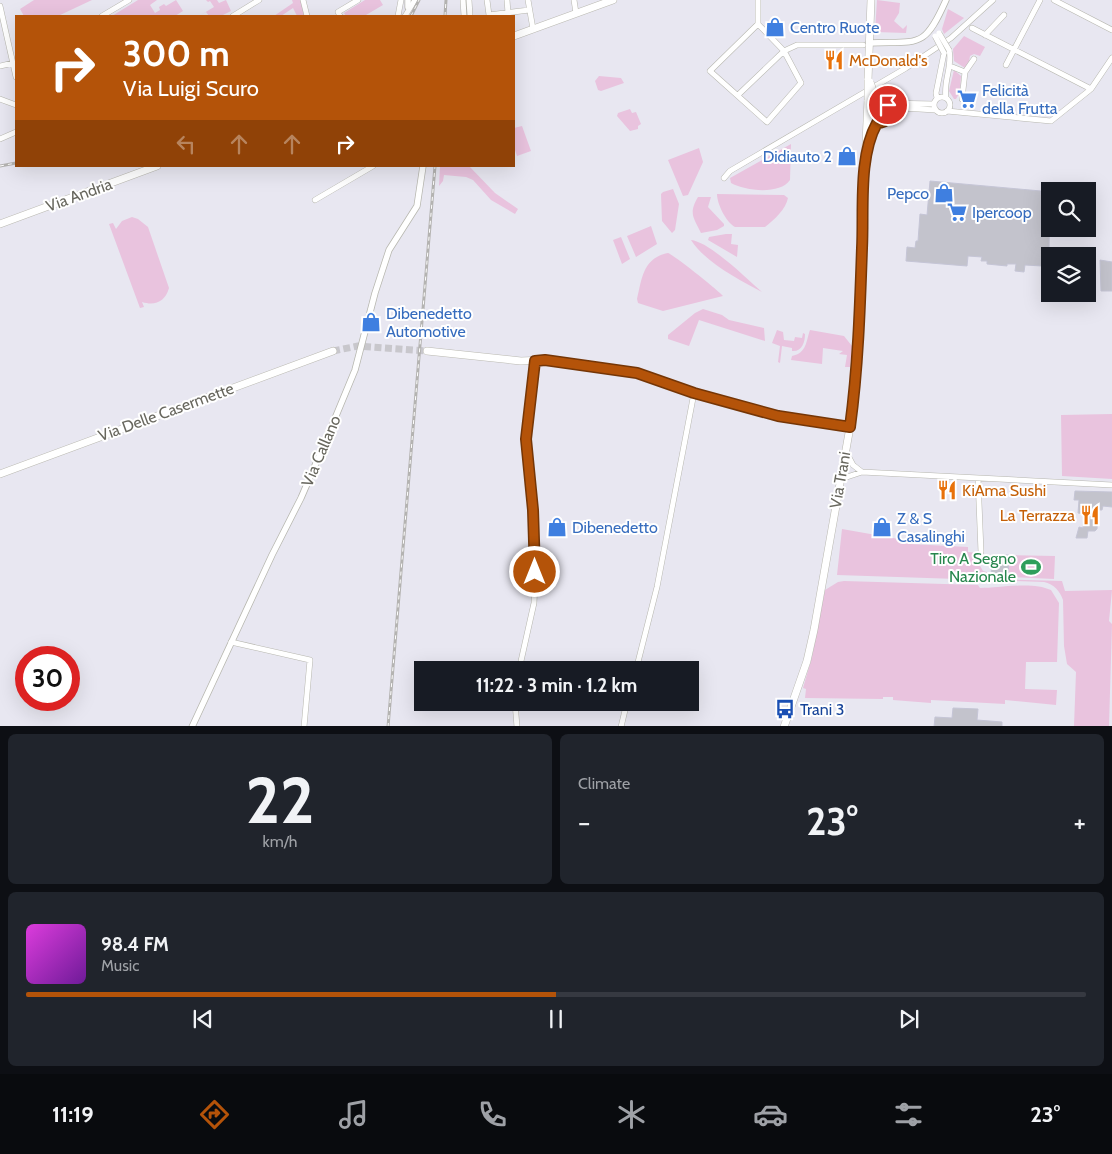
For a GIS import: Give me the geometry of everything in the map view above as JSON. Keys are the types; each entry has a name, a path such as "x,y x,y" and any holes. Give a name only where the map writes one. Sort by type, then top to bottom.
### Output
{"main road":[{"path":"515,36 613,0"},
{"name":"Via Trani","path":"784,726 806,661 814,630 846,452 856,379 868,116 869,78 866,44 871,0"},
{"name":"Via Trani","path":"865,168 872,132 877,123 887,119 890,111 880,100 869,78"},
{"path":"868,104 880,100"},
{"path":"868,116 871,121 877,123"},
{"name":"Via Andria","path":"0,224 154,167"},
{"path":"427,351 521,362 545,360 637,373 694,393 778,416 850,427"},
{"name":"Via Delle Casermette","path":"0,474 333,352"}],"street":[{"path":"103,15 120,2 130,0"},
{"path":"235,15 259,0"},
{"path":"303,0 307,15"},
{"path":"340,15 338,12 358,0"},
{"path":"398,15 402,0"},
{"path":"406,15 415,0"},
{"path":"463,0 464,15"},
{"path":"469,0 470,15"},
{"path":"487,0 489,15 529,10"},
{"path":"507,0 508,13"},
{"path":"528,0 533,30"},
{"path":"574,0 576,13"},
{"path":"758,0 758,24 784,51 802,83 767,122 710,71 758,24"},
{"path":"738,95 784,51 796,45 866,44 915,41 924,38 934,32 946,0"},
{"path":"724,178 730,171 906,68 951,38 993,0"},
{"path":"1006,64 1040,0"},
{"path":"1054,0 1112,30"},
{"path":"0,6 2,29 15,72"},
{"path":"985,35 1004,15"},
{"path":"972,28 1091,89"},
{"path":"515,32 522,34"},
{"path":"934,32 946,51 950,66 946,98 950,104 947,111"},
{"path":"935,107 938,98 936,93 946,51"},
{"path":"880,100 935,107 942,112 1051,121 1091,89 1112,58"},
{"path":"962,99 965,72 974,59"},
{"path":"0,66 13,63"},
{"path":"950,66 965,72"},
{"path":"938,98 946,98"},
{"path":"0,99 15,105"},
{"path":"890,111 902,108 935,107"},
{"path":"0,139 15,132"},
{"path":"315,200 371,167"},
{"name":"Via Callano","path":"192,726 301,498 355,370 375,293 389,250 417,206 423,167"},
{"path":"520,661 534,594 536,557 526,439 535,361"},
{"path":"638,661 658,587 694,393"},
{"path":"846,452 853,465 862,472"},
{"path":"841,479 862,472 1112,485"},
{"path":"978,478 981,552"},
{"path":"231,642 310,660 304,726"},
{"path":"516,711 517,726"},
{"path":"621,726 625,711"}],"shaded area":[{"path":"34,0 92,0 60,15 23,15 20,9"},
{"path":"138,0 157,0 150,5 155,13 160,10 159,7 164,4 166,6 176,0 183,11 177,15 114,15"},
{"path":"206,0 217,0 219,3 226,0 231,11 223,15 208,15 206,12 201,15 214,7 210,1"},
{"path":"292,0 301,0 304,15 296,15 293,8 282,15 275,15 293,3"},
{"path":"365,0 380,0 383,5 366,15 345,15 344,13"},
{"path":"877,0 900,3 899,13 894,21 903,29 907,25 906,33 875,32"},
{"path":"948,9 964,18 944,34 942,29"},
{"path":"964,36 985,47 980,56 974,54 970,56 965,68 954,61 953,49"},
{"path":"954,70 961,76 960,92 956,99 954,99 949,91"},
{"path":"599,76 621,78 624,83 601,91 598,90 595,81"},
{"path":"630,109 632,113 636,112 641,124 638,126 638,129 630,131 617,116 618,113"},
{"path":"522,126 531,151 517,156 515,150 515,128"},
{"path":"791,144 790,180 785,185 771,190 753,190 731,183 730,178"},
{"path":"699,148 703,162 688,195 683,196 668,160"},
{"path":"440,167 470,167 495,193 518,209 515,214 491,200 473,180 466,177 444,175 443,181 439,186"},
{"path":"673,189 679,204 675,230 672,233 662,221 661,194"},
{"path":"717,194 784,195 788,198 776,218 765,227 735,227 728,221 723,212"},
{"path":"698,197 711,197 708,207 724,226 717,230 701,233 693,216 693,208"},
{"path":"132,217 148,227 169,288 162,300 155,303 142,302 144,307 140,308 109,224 113,223 116,229 122,221"},
{"path":"651,226 657,244 636,257 627,236"},
{"path":"732,234 731,244 738,245 737,257 708,240 709,237"},
{"path":"621,237 630,259 622,264 613,240"},
{"path":"691,240 699,242 718,254 762,292 714,263"},
{"path":"668,253 714,287 723,296 663,311 638,303 640,284 645,270 653,259"},
{"path":"703,309 722,315 729,320 764,328 765,341 699,320 689,346 668,339 668,335 695,313"},
{"path":"777,330 783,332 784,340 794,341 795,337 802,338 803,333 805,334 804,343 798,350 792,351 792,348 782,346 780,363 778,362 780,346 772,343"},
{"path":"810,330 844,336 852,346 850,367 845,367 847,355 839,354 843,351 823,348 822,364 791,360 792,356 803,349"},
{"path":"1112,414 1112,479 1062,476 1061,415"},
{"path":"842,529 910,541 910,544 968,547 968,552 978,553 979,564 983,571 987,572 987,579 1062,581 1065,591 1112,590 1109,621 1112,624 1109,726 1074,726 1076,672 1067,664 1064,646 1063,600 1054,586 1044,582 837,575"},
{"name":"Tiro A Segno Nazionale","path":"1009,555 1055,556 1054,579 1008,577"},
{"path":"838,582 978,585 980,588 1026,585 1051,590 1059,603 1057,662 1026,662 1025,689 1057,690 1056,705 1005,700 1005,704 931,700 931,703 893,700 893,697 883,697 883,699 805,698 806,689 803,688 812,657 825,590"}],"building":[{"path":"930,181 1041,191 1041,237 1049,237 1049,247 1041,247 1041,266 1025,265 1024,272 1015,271 1016,264 1007,264 1007,266 987,264 987,261 981,261 982,257 968,256 967,266 906,261 907,247 915,248 916,241 918,241 920,214 927,215"},
{"path":"1100,260 1112,262 1112,291 1101,291"},
{"name":"La Terrazza","path":"1075,491 1112,492 1112,507 1103,506 1102,510 1098,510 1097,529 1095,531 1088,531 1087,538 1076,538 1079,527 1083,528 1084,514 1078,513 1079,500 1074,500"},
{"name":"Tiro A Segno Nazionale","path":"992,555 1009,555 1008,577 991,576"},
{"path":"953,708 978,709 977,720 1002,722 1002,726 934,726 935,717 952,718"}],"tunnel":[{"path":"333,351 358,346 427,351"}],"railway":[{"path":"412,15 419,0"},
{"path":"445,15 446,0"},
{"path":"0,166 15,163"},
{"path":"388,726 435,167"}],"place":[{"name":"Centro Ruote","path":"775,27"},
{"name":"McDonald's","path":"834,60"},
{"name":"Felicità della Frutta","path":"967,99"},
{"name":"Didiauto 2","path":"847,156"},
{"name":"Pepco","path":"944,193"},
{"name":"Ipercoop","path":"957,212"},
{"name":"Dibenedetto Automotive","path":"371,322"},
{"name":"KiAma Sushi","path":"947,490"},
{"name":"La Terrazza","path":"1090,515"},
{"name":"Dibenedetto","path":"557,527"},
{"name":"Z & S Casalinghi","path":"882,527"},
{"name":"Tiro A Segno Nazionale","path":"1031,567"},
{"name":"Trani 3","path":"785,709"}],"route":[{"path":"535,572 533,510 526,439 535,361 545,360 637,373 694,393 778,416 850,427 856,379 865,168 872,132 877,123 885,121 889,117 888,105"}]}
